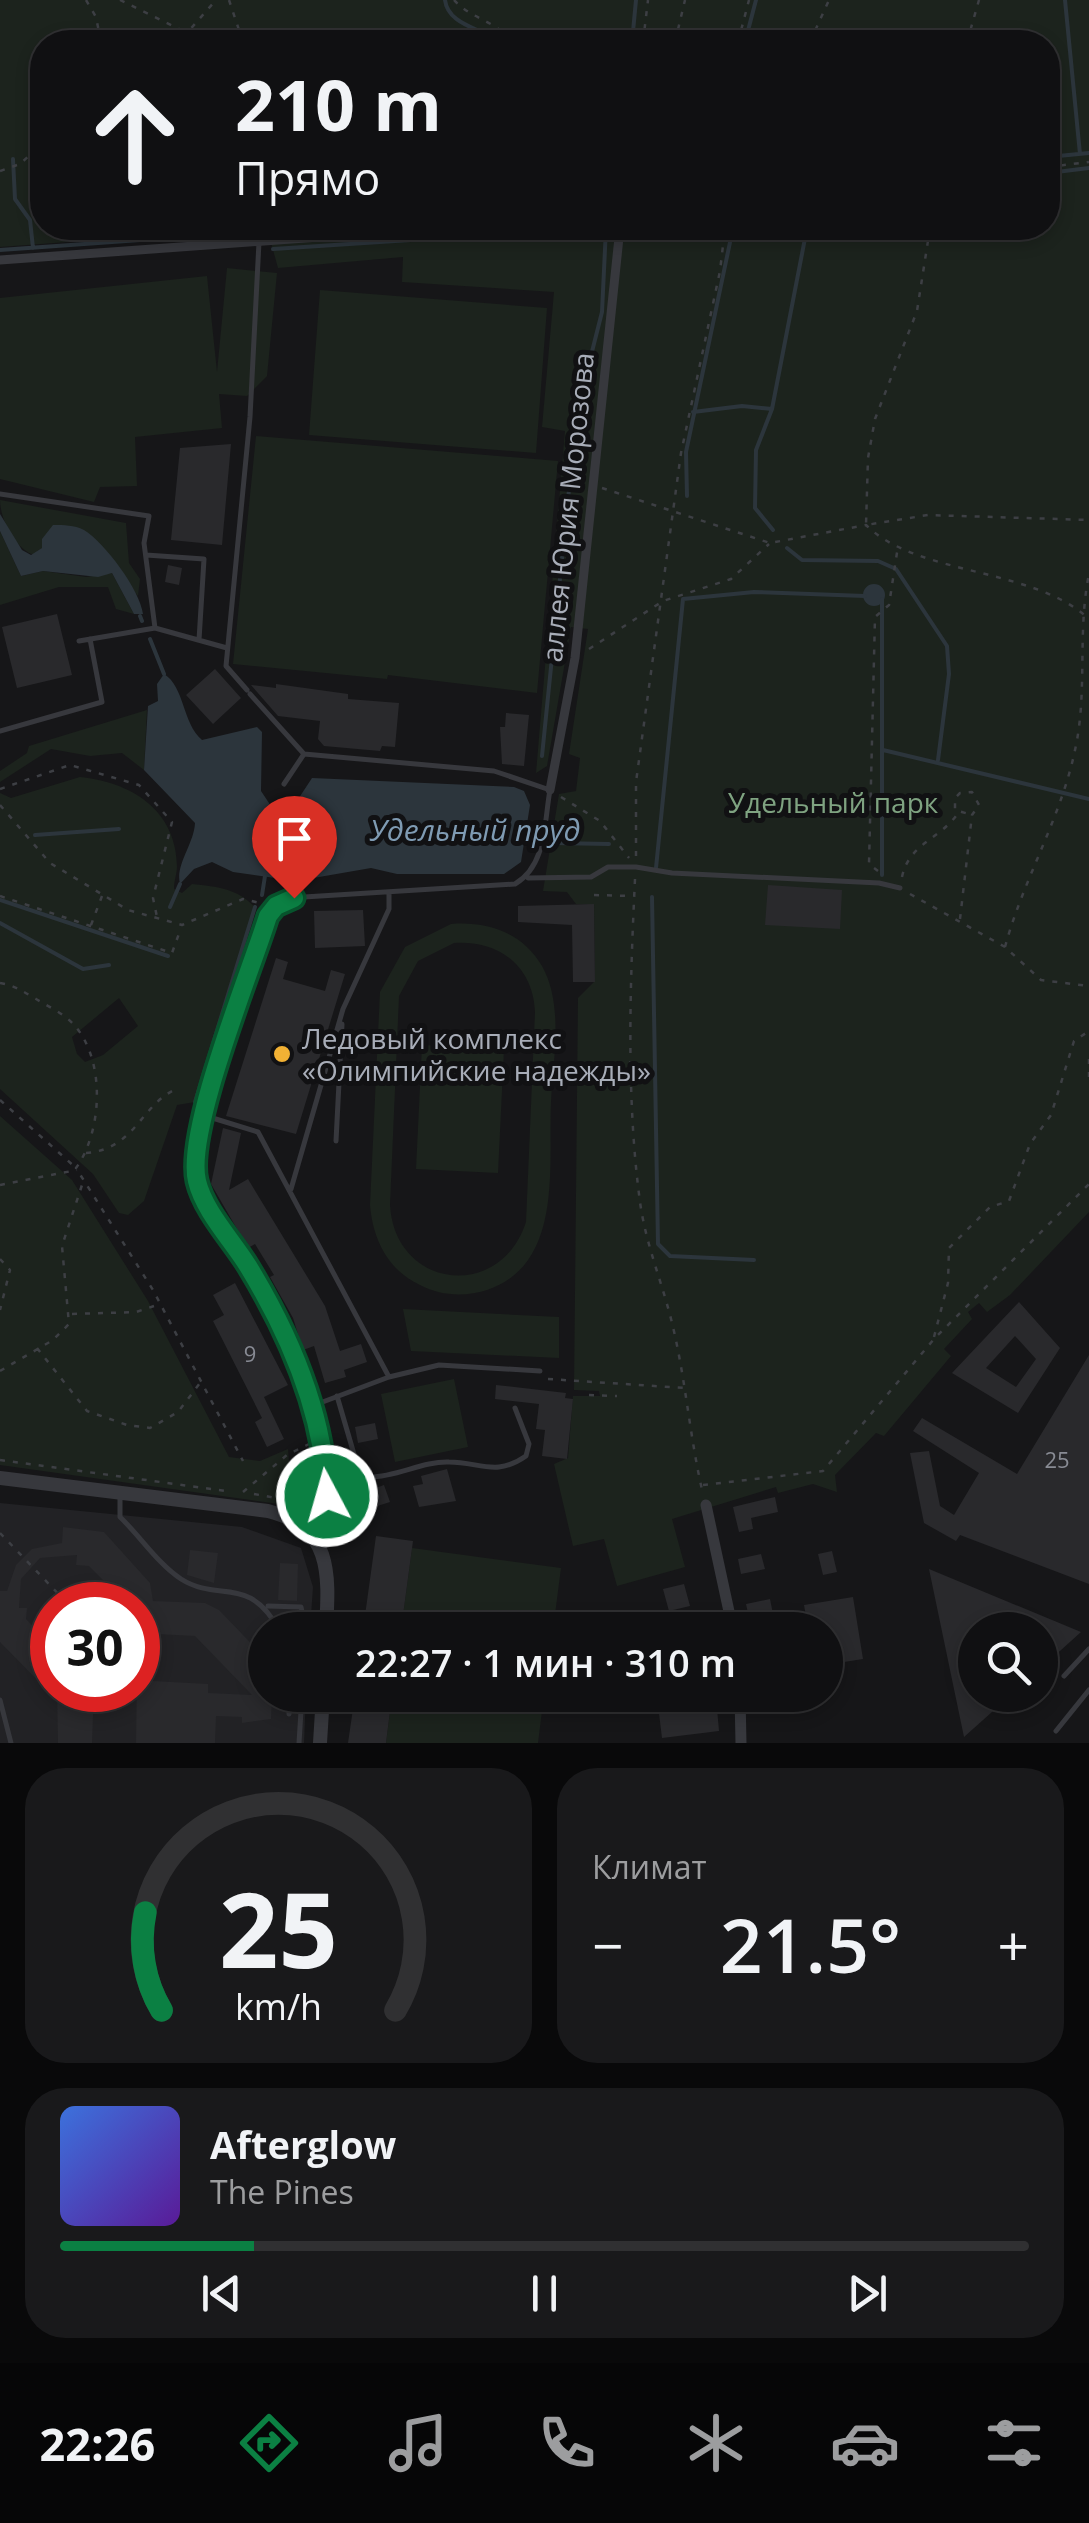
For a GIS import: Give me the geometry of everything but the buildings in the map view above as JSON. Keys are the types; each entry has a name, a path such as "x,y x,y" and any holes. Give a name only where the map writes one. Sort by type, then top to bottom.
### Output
{"street":[{"path":"0,260 285,240"},
{"name":"аллея Юрия Морозова","path":"550,790 575,658 619,240"},
{"path":"211,1094 204,1115 196,1181 272,1308 312,1406 326,1468 327,1496 324,1523 312,1536"},
{"path":"0,1478 268,1511 293,1519 312,1536 324,1558 326,1612"},
{"path":"706,1505 729,1612"},
{"path":"320,1743 322,1712"},
{"path":"740,1712 741,1743"}],"lane":[{"path":"259,242 250,417 226,666 304,754 494,771 550,790 538,858 526,878"},
{"path":"0,494 150,516 146,556 155,628"},
{"path":"146,556 204,559 199,640"},
{"path":"79,641 155,628 228,648"},
{"path":"0,730 102,702 90,639"},
{"path":"284,784 304,754"},
{"path":"211,1094 276,906 304,897 510,886 526,878 590,877 608,867 879,882 900,888"},
{"path":"290,1191 342,1012 388,909 389,894"},
{"path":"336,1141 342,1012"},
{"path":"204,1115 258,1132 389,1377"},
{"path":"312,1406 389,1377 440,1365 540,1371"},
{"path":"337,1396 356,1461 370,1477 448,1461 483,1469 515,1464 526,1456 529,1444 515,1408"},
{"path":"120,1493 120,1517 173,1574 186,1582 230,1589 266,1606 301,1607 302,1612"},
{"path":"266,1606 269,1612"},
{"path":"1064,1676 1089,1650"},
{"path":"1056,1731 1089,1690"},
{"path":"0,1700 11,1743"},
{"path":"300,1743 301,1712"}],"path":[{"path":"86,0 98,30"},
{"path":"120,0 181,30"},
{"path":"140,0 140,10"},
{"path":"190,30 216,0"},
{"path":"229,0 239,30"},
{"path":"454,0 462,10 502,30"},
{"path":"644,30 648,0"},
{"path":"678,30 684,0"},
{"path":"741,30 750,0"},
{"path":"815,30 829,0"},
{"path":"970,30 979,0"},
{"path":"0,172 30,155"},
{"path":"1060,166 1089,162"},
{"path":"706,1505 672,1322 649,1255 640,1198 632,1059 634,896 636,782 673,512 723,240"},
{"path":"866,525 868,458 875,419 916,311 928,240"},
{"path":"593,485 770,543 928,516 1089,520"},
{"path":"866,525 898,546 1048,594 1089,618"},
{"path":"575,658 663,601 732,579 770,543"},
{"path":"879,882 878,870 869,864 875,617 888,605 898,546"},
{"path":"1005,946 1076,748 1084,668 1081,611 1089,574"},
{"path":"0,788 70,765 139,785 172,822 152,898 157,918"},
{"path":"550,790 600,821 636,867"},
{"path":"960,920 972,815 978,801 968,791 955,798 958,813 950,826 923,842 908,858 900,888 1005,946 1041,980 1089,986"},
{"path":"0,805 50,863 102,896 157,918 182,925 242,899 276,906"},
{"path":"958,813 972,815"},
{"path":"0,896 172,953 182,925"},
{"path":"91,927 102,896"},
{"path":"594,896 634,896"},
{"path":"0,983 22,990 66,1018 83,1037 96,1082 86,1153 76,1170 0,1185"},
{"path":"934,1339 948,1284 949,1248 990,1207 1009,1201 1030,1144 1050,1115 1074,1041 1089,1031"},
{"path":"1089,1058 1089,1080"},
{"path":"86,1153 132,1134 163,1096 179,1088"},
{"path":"0,1100 76,1170 160,1304 243,1461"},
{"path":"0,1371 36,1346 60,1336 70,1314 62,1246 83,1182"},
{"path":"701,1485 824,1472 934,1339 1089,1184"},
{"path":"0,1260 10,1270 0,1310"},
{"path":"70,1314 136,1312 160,1304"},
{"path":"36,1346 87,1411 127,1425 150,1428 178,1412 190,1391 202,1382"},
{"path":"540,1371 548,1379 686,1388"},
{"path":"590,1395 617,1396"},
{"path":"242,1493 287,1455 309,1444"},
{"path":"0,1460 318,1504 320,1496"},
{"path":"0,1533 47,1582"}],"shaded area":[{"path":"0,1503 242,1527 301,1548 313,1587 311,1612 248,1612 248,1712 305,1712 304,1743 0,1743"}],"green space":[{"name":"Удельный парк","path":"0,0 1089,0 1089,1212 1010,1295 987,1312 979,1303 968,1312 972,1319 944,1349 951,1356 884,1436 876,1433 835,1475 837,1492 813,1484 778,1493 776,1487 672,1519 685,1567 617,1586 604,1539 573,1546 554,1464 568,1458 573,1396 600,1396 599,1391 574,1390 578,998 595,981 594,905 576,904 567,892 543,891 559,794 576,791 580,758 569,754 588,629 571,627 547,766 536,773 565,431 542,427 554,292 402,282 403,257 278,268 270,240 1060,240 1060,30 30,30 30,240 94,240 0,247"},
{"path":"227,268 277,273 267,376 247,396 219,394 222,428 135,437 137,486 100,487 94,502 0,479 0,298 207,276 217,372"},
{"path":"320,290 547,308 536,453 309,435"},
{"path":"256,436 558,461 537,693 388,675 387,679 233,664"},
{"path":"0,500 126,523 129,563 140,579 138,596 102,549 42,548 34,555 27,552 10,532"},
{"path":"0,531 21,576 43,571 86,577 112,573 134,614 116,609 108,587 59,587 0,605"},
{"path":"147,710 144,770 122,753 90,756 51,749 0,782 0,771 27,753 29,746"},
{"path":"80,777 132,792 159,814 168,829 177,866 174,889 182,893 192,884 218,888 234,892 255,907 195,1102 177,1105 144,1201 128,1215 119,1213 93,1174 0,1089 0,793 11,798","holes":["119,998 138,1026 103,1055 85,1062 77,1054 72,1037"]},
{"path":"451,924 503,931 534,955 549,981 553,998 556,1033 547,1210 529,1259 512,1277 479,1292 445,1293 409,1279 384,1252 372,1218 380,992 405,947","holes":["454,943 499,951 511,959 528,981 533,996 526,1222 513,1248 494,1265 473,1274 450,1275 428,1268 410,1254 396,1233 390,1205 399,996 418,961"]},
{"path":"422,1045 504,1049 498,1173 416,1169"},
{"path":"0,1116 72,1180 148,1301 229,1457 260,1461 288,1449 293,1506 0,1465"},
{"path":"403,1309 559,1317 559,1358 411,1351"},
{"path":"454,1379 468,1447 395,1462 381,1394"},
{"path":"412,1548 561,1568 555,1612 403,1612"},
{"path":"390,1712 542,1712 538,1743 386,1743"}],"water":[{"path":"0,514 22,550 31,555 42,548 42,539 53,525 84,530 120,568 143,614 134,614 112,573 98,577 43,571 21,576 0,531"},
{"path":"874,584 882,587 882,603 874,606 866,603 863,595 866,587"},
{"name":"Удельный пруд","path":"164,674 176,687 195,733 202,740 257,727 262,732 261,791 271,806 293,807 312,778 514,787 524,791 530,805 521,862 504,874 397,874 371,868 296,881 233,872 212,862 194,869 180,884 180,869 195,823 144,770 148,706 158,701 157,684"}],"waterway":[{"path":"445,0 452,15 478,30"},
{"path":"633,30 636,0"},
{"path":"748,30 756,0"},
{"path":"1065,0 1080,154"},
{"path":"1060,156 1089,153"},
{"path":"13,159 15,199 30,220"},
{"path":"1060,172 1089,168"},
{"path":"32,240 33,248"},
{"path":"0,250 140,240"},
{"path":"273,249 411,240"},
{"path":"542,756 577,411 602,312 605,240"},
{"path":"687,496 686,452 730,240"},
{"path":"773,530 755,508 756,450 772,409 805,240"},
{"path":"693,412 742,406 772,409"},
{"path":"787,548 802,560 878,561 896,569 947,646 949,674 938,760"},
{"path":"656,868 683,599 754,592 865,596"},
{"path":"882,599 882,875"},
{"path":"140,616 142,621"},
{"path":"150,639 164,674"},
{"path":"883,750 1089,799"},
{"path":"35,835 119,829"},
{"path":"555,843 609,844"},
{"path":"262,895 265,876"},
{"path":"170,907 180,884"},
{"path":"652,897 658,1244 670,1256 754,1260"},
{"path":"0,900 168,956"},
{"path":"195,1102 255,907"},
{"path":"0,923 83,969 109,965"}],"place":[{"name":"Ледовый комплекс «Олимпийские надежды»","path":"282,1054"}],"route":[{"path":"294,898 276,906 268,916 204,1115 195,1164 196,1181 203,1197 260,1286 289,1347 312,1406 326,1468 327,1496"}]}
